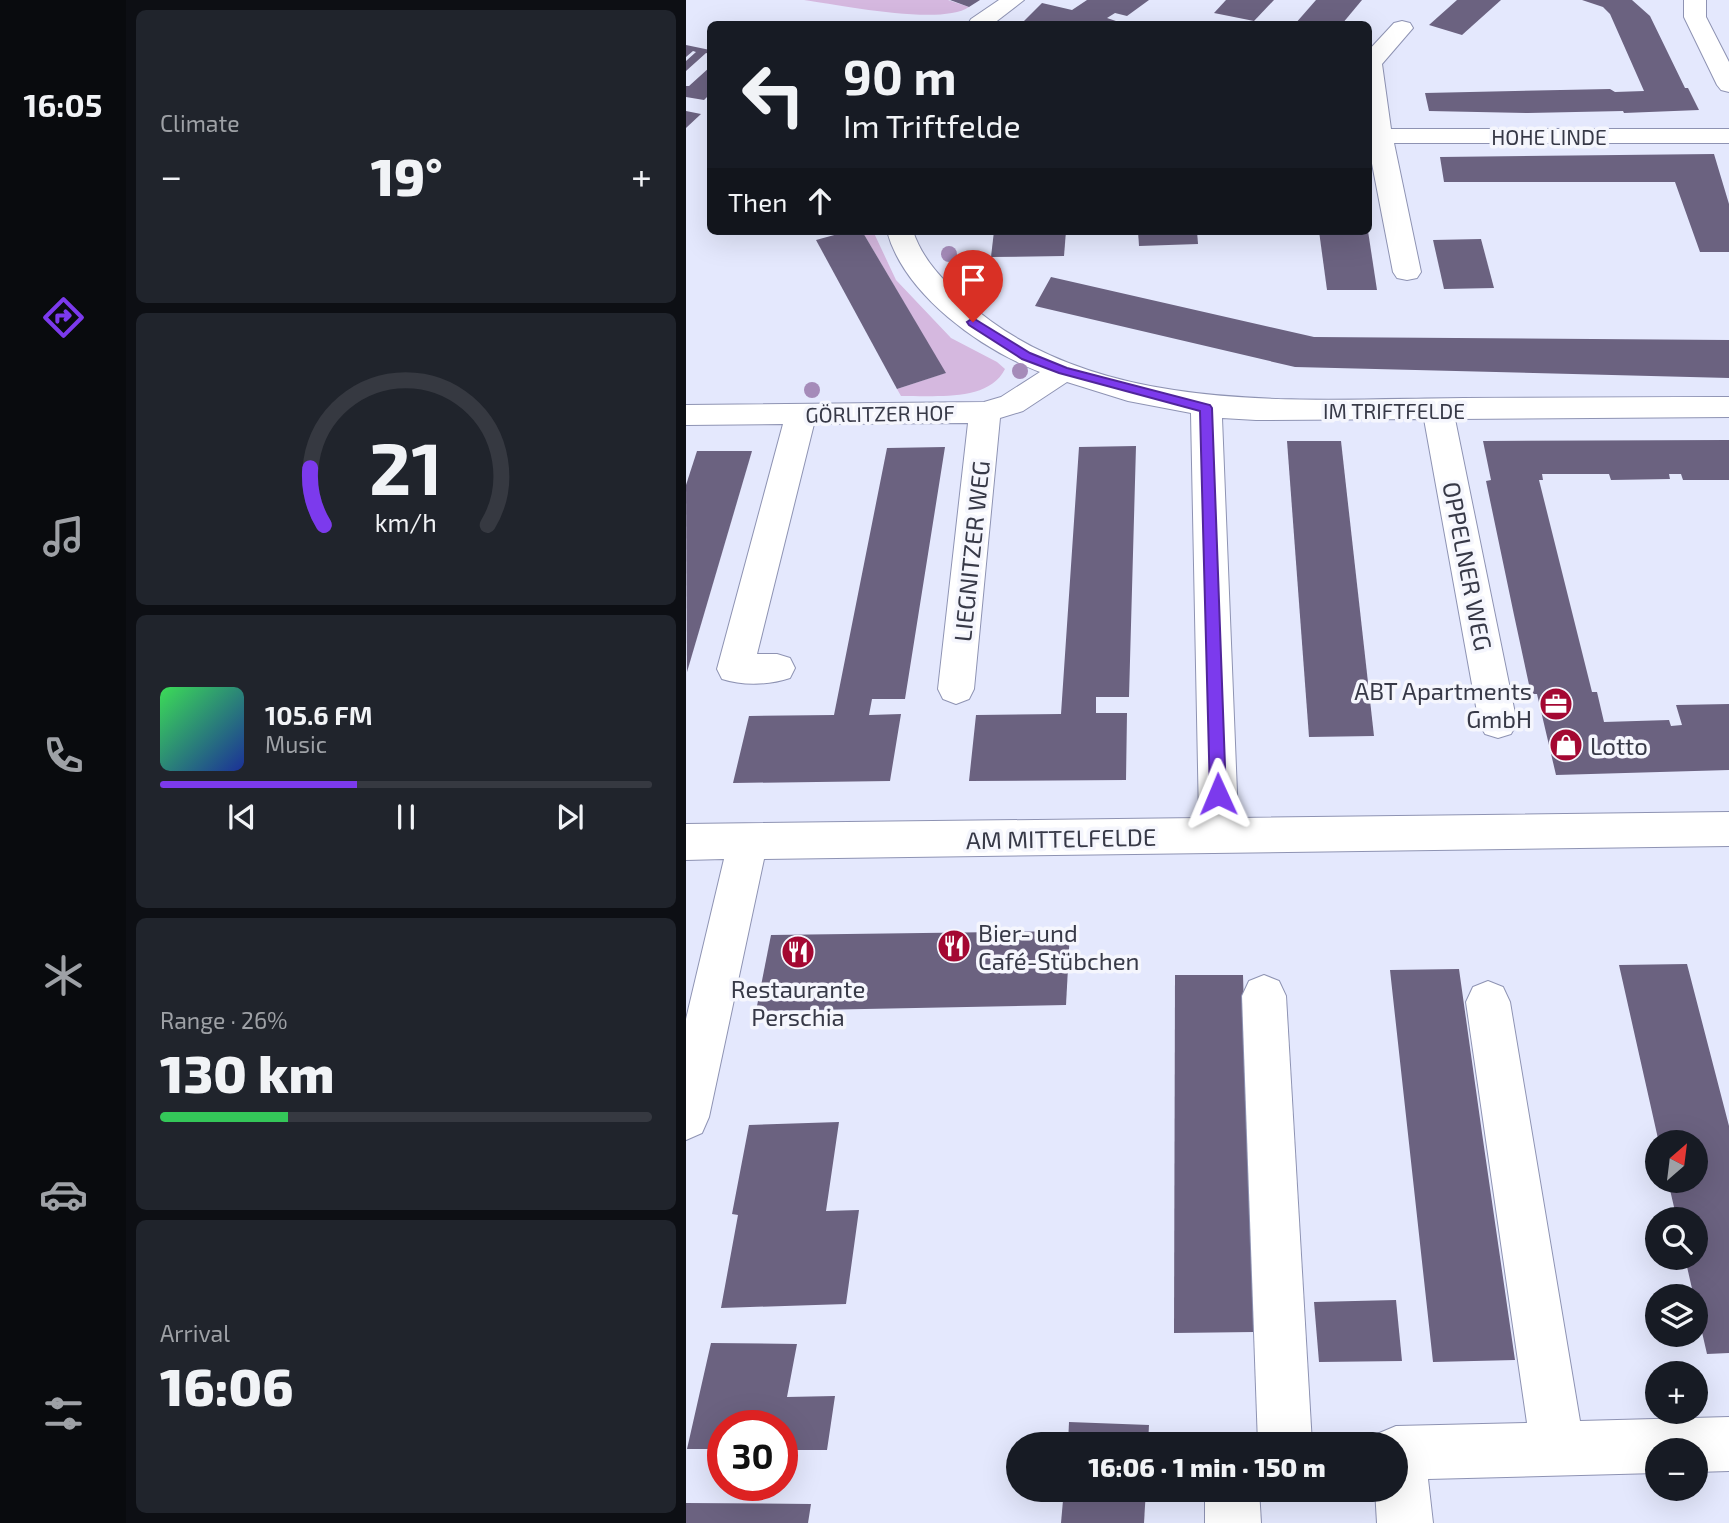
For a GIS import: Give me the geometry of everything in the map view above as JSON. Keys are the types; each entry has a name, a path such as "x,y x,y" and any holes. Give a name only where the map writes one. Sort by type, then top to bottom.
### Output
{"street":[{"path":"983,21 1013,0"},
{"path":"1695,0 1695,17 1729,85"},
{"path":"1372,60 1402,28"},
{"path":"1372,99 1374,136 1407,272"},
{"name":"HOHE LINDE","path":"1374,136 1729,136"},
{"name":"IM TRIFTFELDE","path":"902,235 921,273 959,313 1026,356 1063,371 1206,408 1438,410 1729,407"},
{"name":"GÖRLITZER HOF","path":"686,415 985,412 1012,404 1063,371"},
{"path":"1206,408 1219,836"},
{"name":"OPPELNER WEG","path":"1438,410 1499,723"},
{"name":"LIEGNITZER WEG","path":"956,689 985,412"},
{"path":"777,668 735,669 801,414"},
{"name":"AM MITTELFELDE","path":"686,842 1729,830"},
{"path":"686,1117 748,841"},
{"path":"1264,996 1284,1432"},
{"path":"1488,1002 1558,1449"},
{"path":"1408,1453 1729,1444"},
{"path":"1232,1502 1233,1523"},
{"path":"1403,1502 1405,1523"}],"shaded area":[{"path":"804,0 948,0 969,7 937,15 890,12"},
{"path":"864,235 875,235 896,280 951,338 1005,369 997,380 986,387 959,395 901,396 897,389 945,373"}],"building":[{"path":"950,0 980,0 969,7"},
{"path":"1087,0 1149,0 1127,16 1115,13 1107,18 1116,21 1024,21 1042,3 1072,10"},
{"path":"1226,0 1274,0 1254,21 1214,13"},
{"path":"1316,0 1362,0 1344,21 1298,21"},
{"path":"1457,0 1501,0 1462,35 1429,25"},
{"path":"1582,0 1632,0 1650,16 1685,88 1688,88 1699,110 1624,113 1429,111 1425,93 1610,89 1615,92 1644,91 1610,14 1603,7"},
{"path":"686,45 707,49 707,53 686,71 686,61 696,52 693,51 686,57"},
{"path":"707,70 707,97 704,100 686,97 686,86"},
{"path":"686,111 701,114 686,128"},
{"path":"1714,154 1729,204 1729,252 1700,252 1675,182 1444,182 1440,157"},
{"path":"834,235 864,235 946,373 897,389 816,240"},
{"path":"994,235 1066,235 1064,256 991,257"},
{"path":"1138,235 1197,235 1198,244 1139,246"},
{"path":"1320,235 1369,235 1377,290 1327,290"},
{"path":"1481,239 1494,288 1444,289 1433,240"},
{"path":"1051,277 1314,337 1729,340 1729,378 1295,367 1035,306"},
{"path":"1729,440 1729,480 1683,480 1681,474 1669,474 1670,479 1611,480 1609,474 1542,474 1543,480 1539,480 1592,692 1597,692 1604,722 1669,720 1671,726 1682,725 1676,705 1729,704 1729,770 1556,775 1537,694 1531,694 1486,481 1491,480 1483,441"},
{"path":"1287,441 1341,441 1374,736 1309,737"},
{"path":"1136,446 1129,697 1096,697 1096,713 1127,713 1126,780 969,781 976,715 1061,714 1079,447"},
{"path":"945,447 905,699 872,699 869,715 901,714 890,781 733,783 749,716 834,715 887,448"},
{"path":"697,451 752,451 687,672 686,485"},
{"path":"1070,931 1066,1005 756,1011 771,935"},
{"path":"1687,964 1729,1126 1729,1353 1707,1354 1708,1284 1691,1284 1688,1270 1708,1270 1708,1207 1674,1207 1671,1194 1708,1194 1708,1130 1656,1130 1619,965"},
{"path":"1459,969 1515,1360 1433,1362 1390,970"},
{"path":"1175,975 1243,975 1254,1332 1174,1333"},
{"path":"839,1122 826,1211 859,1210 846,1304 721,1308 738,1215 732,1214 749,1125"},
{"path":"1396,1300 1402,1361 1319,1362 1314,1302"},
{"path":"711,1343 797,1344 787,1397 835,1396 827,1450 798,1450 798,1410 707,1410 707,1449 687,1449"},
{"path":"1069,1422 1149,1425 1149,1432 1069,1432"},
{"path":"1063,1502 1145,1502 1144,1523 1061,1523"},
{"path":"686,1503 811,1504 808,1523 686,1523"}],"place":[{"name":"ABT Apartments GmbH","path":"1556,704"},
{"name":"Lotto","path":"1566,745"},
{"name":"Bier- und Café-Stübchen","path":"954,946"},
{"name":"Restaurante Perschia","path":"798,952"}],"route":[{"path":"973,322 1026,356 1063,371 1206,408 1218,794"}]}
